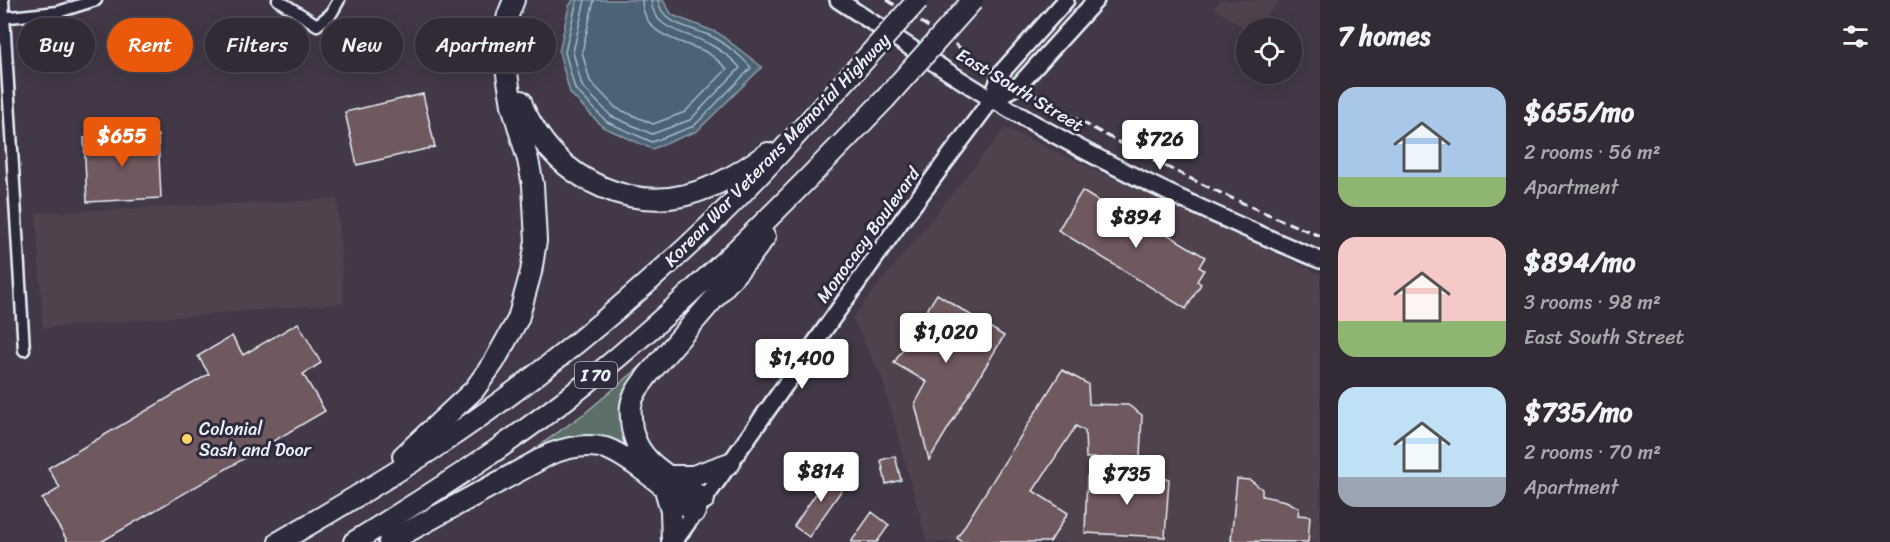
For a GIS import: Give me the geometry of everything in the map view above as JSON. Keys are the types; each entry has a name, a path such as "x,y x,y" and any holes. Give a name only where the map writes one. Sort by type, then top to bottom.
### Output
{"highway":[{"path":"363,492 474,390 494,362 518,319 525,297 536,241 533,185 512,105 502,43 514,0"},
{"path":"529,0 519,22 516,38 516,72 522,105 529,121 555,155 567,167 595,184 628,195 652,198 684,195 720,184 802,129"},
{"name":"Korean War Veterans Memorial Highway","path":"279,542 434,448 496,405 594,329 668,265 716,219 802,129 918,0"},
{"name":"I 70","path":"354,542 454,480 518,436 635,343 695,290 811,175 885,99 973,0"},
{"path":"673,542 667,482 641,454 634,439 630,410 634,395 648,375 750,256 811,175"},
{"path":"389,542 550,454 576,446 605,448 667,482 700,506"},
{"path":"667,482 730,463"}],"main road":[{"name":"East South Street","path":"838,0 992,99 1119,169 1239,227 1320,260"},
{"name":"Monocacy Boulevard","path":"673,542 902,220 992,99 1001,73 1066,0"},
{"name":"Monocacy Boulevard","path":"992,99 1019,85 1096,0"}],"street":[{"path":"3,0 2,17 24,350"},
{"path":"2,17 58,12 96,0"},
{"path":"278,0 317,25 331,14 339,0"}],"shaded area":[{"path":"1220,0 1279,0 1264,18 1236,18 1236,22 1214,8"},
{"path":"1005,128 1320,274 1320,542 927,542 882,378 852,318"},
{"path":"337,199 344,303 43,328 36,213"}],"green space":[{"path":"666,345 642,371 631,453 612,445 501,473 585,413"}],"water":[{"path":"573,0 663,0 672,15 718,33 762,67 697,131 652,149 603,127 570,93 559,52 569,6"}],"building":[{"path":"423,94 435,147 357,165 345,112"},
{"path":"158,135 161,198 87,202 84,138"},
{"path":"1082,191 1148,232 1152,225 1205,257 1199,267 1204,270 1197,281 1201,284 1186,309 1058,230"},
{"path":"937,294 1004,336 929,460 915,404 927,382 894,363"},
{"name":"Colonial Sash and Door","path":"298,323 321,363 303,374 325,411 101,542 68,542 42,499 60,488 48,468 209,374 198,356 232,336 243,355"},
{"path":"1062,370 1088,384 1089,404 1128,405 1142,415 1140,457 1086,458 1085,431 1076,426 1033,491 1068,513 1050,542 963,542 957,538"},
{"path":"895,456 901,480 886,484 881,460"},
{"path":"832,470 848,481 809,537 794,526"},
{"path":"1087,476 1169,479 1165,537 1085,533"},
{"path":"1237,479 1250,480 1262,489 1262,496 1286,501 1299,508 1298,515 1310,516 1308,542 1231,541"},
{"path":"872,512 889,525 877,542 851,542"}],"railway":[{"path":"887,0 1017,84 1092,128 1188,178 1320,236"}],"place":[{"name":"Colonial Sash and Door","path":"187,439"}]}
